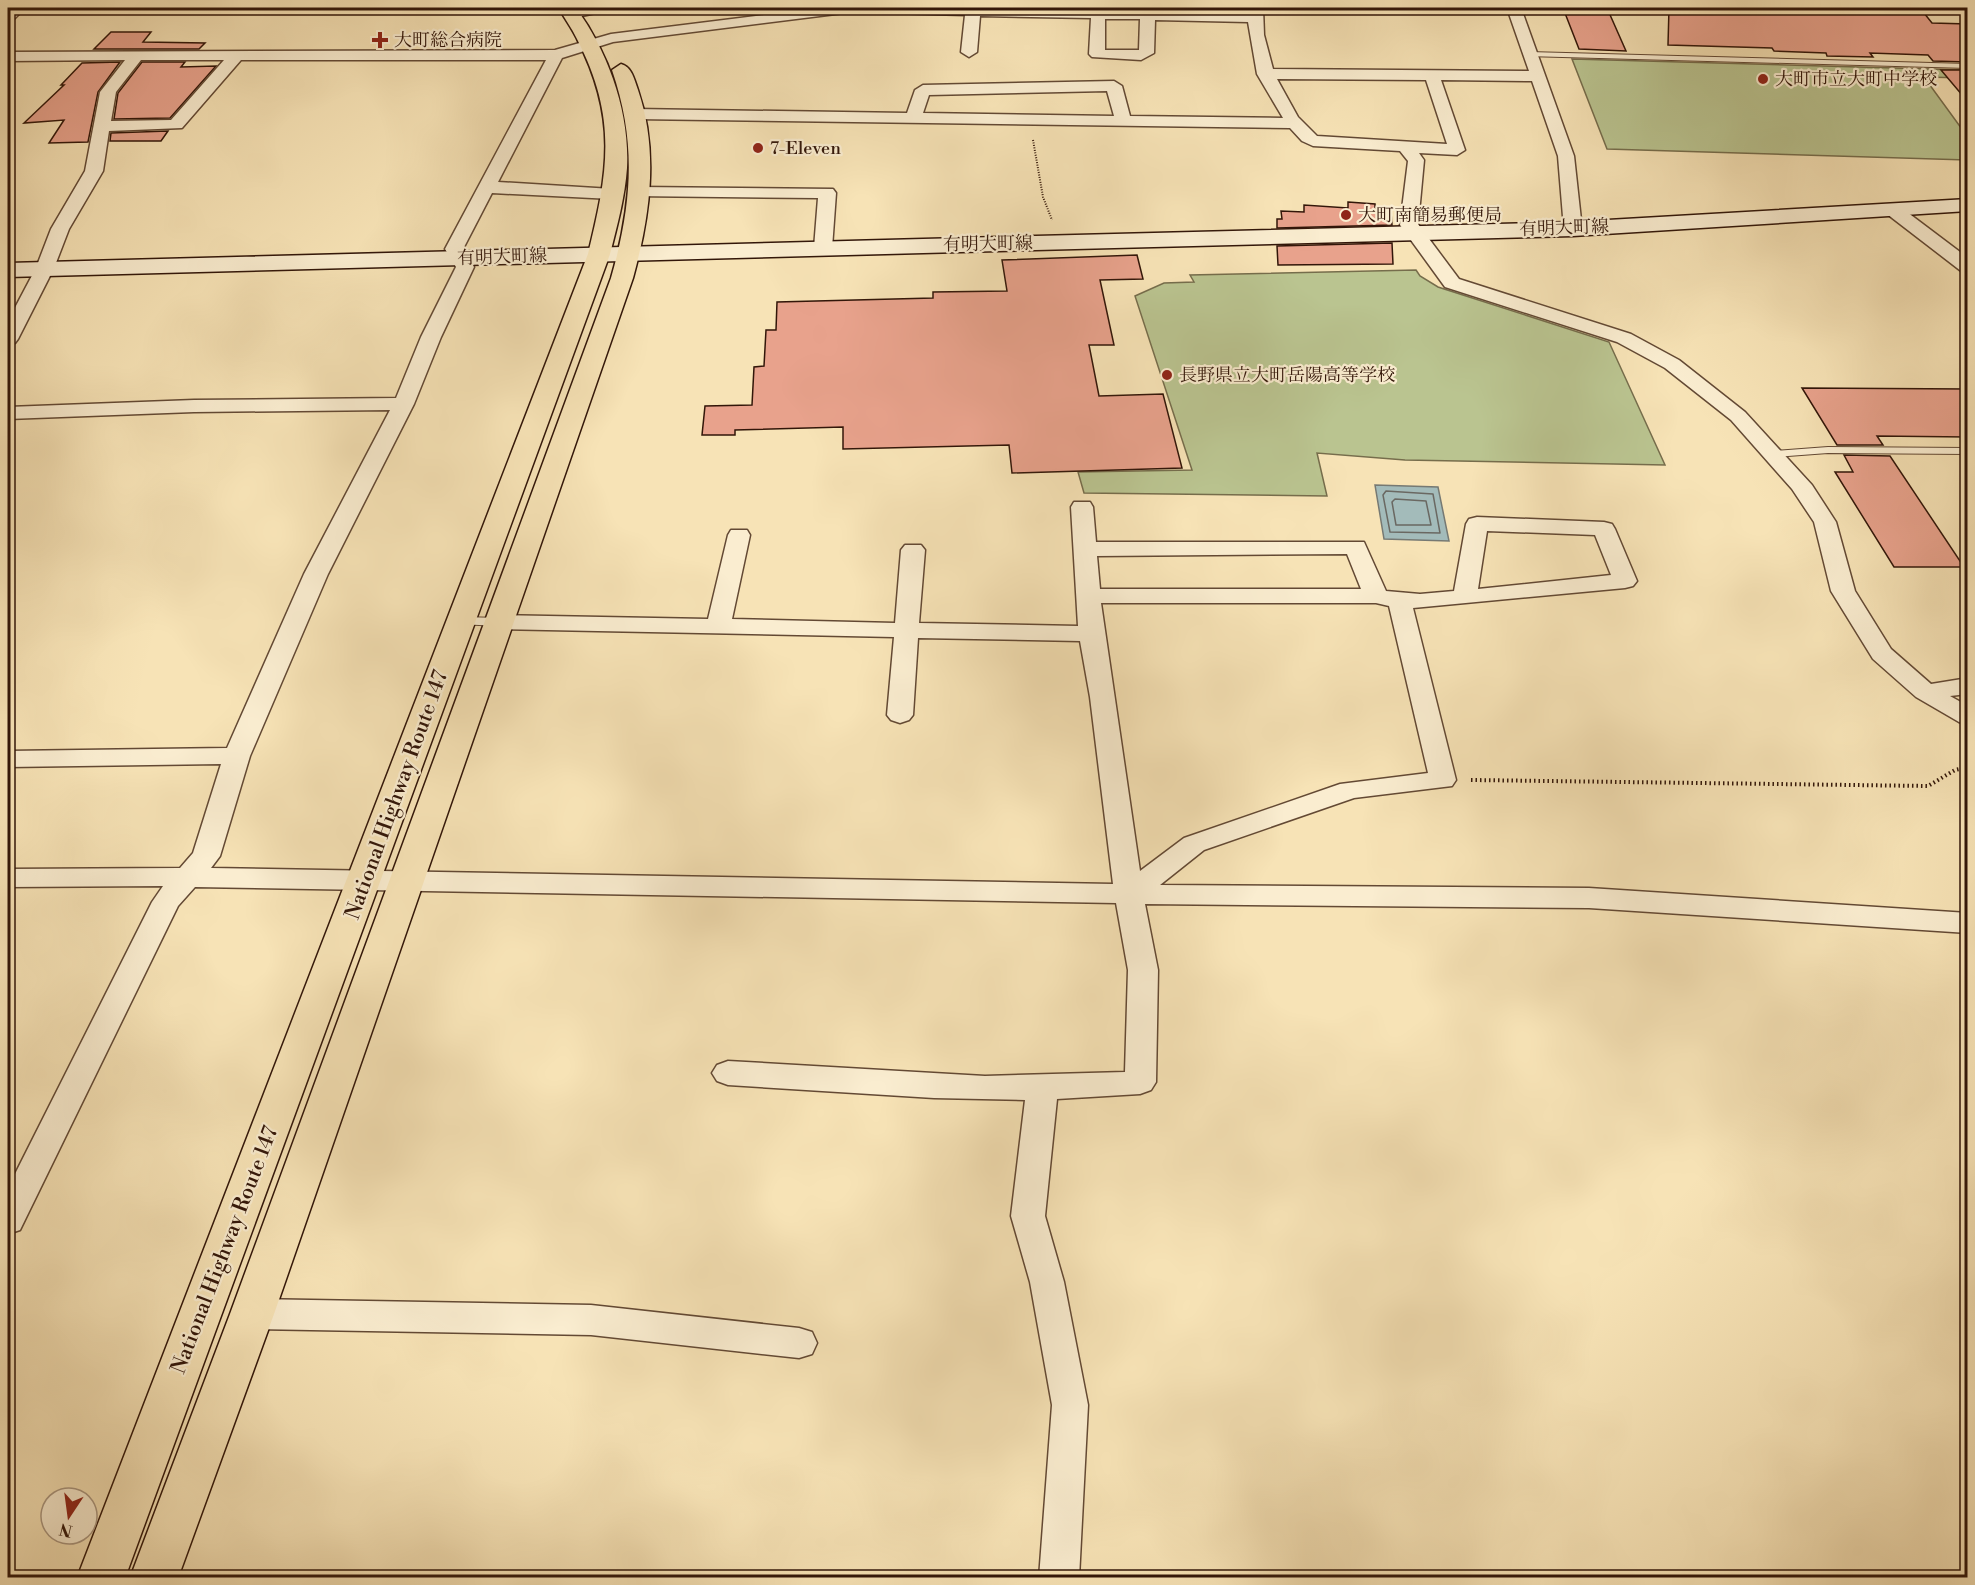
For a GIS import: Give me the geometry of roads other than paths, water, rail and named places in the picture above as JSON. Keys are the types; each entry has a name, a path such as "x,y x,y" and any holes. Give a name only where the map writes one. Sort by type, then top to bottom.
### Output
{"highway":[{"name":"National Highway Route 147","path":"154,1578 252,1314 500,622 614,254 625,193 641,166 635,114 589,18"},
{"name":"National Highway Route 147","path":"589,18 612,116 625,193"},
{"name":"National Highway Route 147","path":"101,1578 462,621 614,254"}],"main road":[{"name":"有明大町線","path":"8,270 1418,234 1574,228 1968,205"}],"street":[{"path":"8,16 18,8"},
{"path":"8,1221 166,902 206,856 237,756 316,574 404,404 431,337 465,267 454,249 556,55 589,18 853,8 1148,15 1256,13 1259,57 1265,74 1302,135 1313,141 1456,150 1432,76"},
{"path":"1514,8 1566,156 1574,228"},
{"path":"969,52 973,12"},
{"path":"1098,14 1097,54 1146,53 1148,15"},
{"path":"8,57 556,55"},
{"path":"8,339 45,268 60,230 94,171 108,92 136,56"},
{"path":"103,126 176,125 236,56"},
{"path":"1265,74 1539,76"},
{"path":"914,119 923,90 1114,86 1124,122"},
{"path":"1046,87 1051,121"},
{"path":"635,114 1294,123"},
{"path":"1406,148 1416,160 1408,225 1418,234 1443,276 1452,283 1624,338 1672,364 1738,416 1801,485 1825,522 1843,591 1882,654 1925,692 1968,717"},
{"path":"486,187 625,193 827,193 823,248"},
{"path":"1893,210 1968,267"},
{"path":"8,412 194,406 404,404"},
{"path":"728,1073 931,1087 1096,1087 1140,1082 1143,970 1129,894 1091,634 1082,507"},
{"path":"1089,596 1388,599 1465,597 1625,581 1604,529 1477,524 1465,597"},
{"path":"718,626 739,535"},
{"path":"1085,549 1356,547 1388,599 1443,780 1350,790 1194,844 1129,894"},
{"path":"900,715 909,629 913,550"},
{"path":"500,622 1091,634"},
{"path":"1925,692 1968,686"},
{"path":"8,759 237,756"},
{"path":"8,878 366,879 1129,894 1589,898 1968,923"},
{"path":"1042,1087 1028,1216 1047,1282 1070,1405 1059,1578"},
{"path":"252,1314 591,1320 799,1342"}],"lane":[{"path":"1529,54 1968,66"},
{"path":"1775,454 1828,450 1968,451"},
{"path":"462,621 500,622"}],"water":[{"path":"1375,485 1438,487 1449,541 1384,539"}],"place":[{"name":"大町総合病院","path":"380,40"},
{"name":"大町市立大町中学校","path":"1763,79"},
{"name":"7-Eleven","path":"758,148"},
{"name":"大町南簡易郵便局","path":"1346,215"},
{"name":"長野県立大町岳陽高等学校","path":"1167,375"}]}
